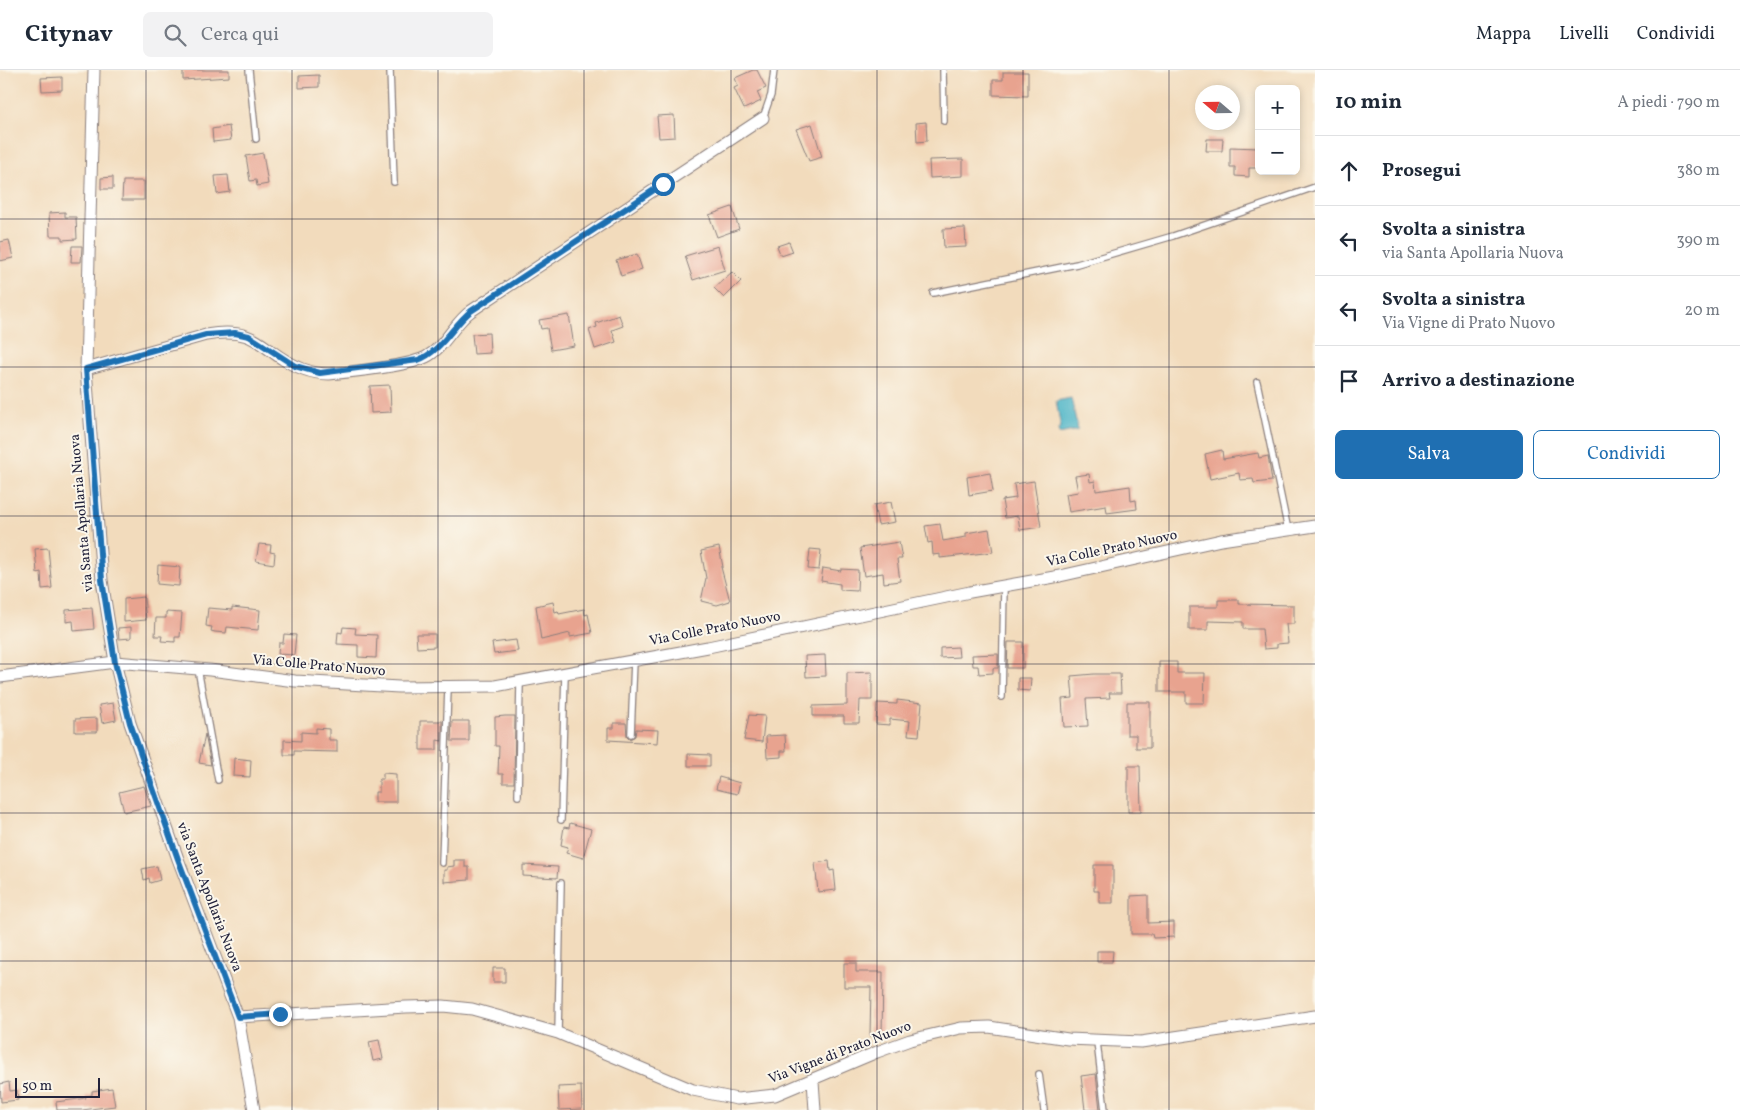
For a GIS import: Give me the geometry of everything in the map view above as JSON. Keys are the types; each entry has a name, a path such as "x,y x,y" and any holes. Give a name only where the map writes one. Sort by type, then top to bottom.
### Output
{"street":[{"name":"via Santa Apollaria Nuova","path":"94,70 86,369 102,580 115,662 130,723 178,859 238,1017 254,1110"},
{"path":"86,369 206,335 225,333 249,336 295,366 320,373 394,364 423,358 436,349 456,324 471,311 763,118"},
{"name":"Via Colle Prato Nuovo","path":"0,677 115,662 198,669 294,681 448,688 520,682 634,661 1221,540 1315,526"},
{"name":"Via Vigne di Prato Nuovo","path":"238,1017 443,1006 500,1016 558,1033 692,1090 737,1099 775,1095 910,1040 961,1028 989,1027 1097,1042 1141,1042 1315,1016"},
{"path":"813,1081 816,1110"}],"lane":[{"path":"249,70 256,139"},
{"path":"390,70 394,182"},
{"path":"763,118 771,95 774,70"},
{"path":"943,70 944,121"},
{"path":"933,293 1077,264 1174,236 1315,188"},
{"path":"1257,382 1288,530"},
{"path":"1002,697 1004,586"},
{"path":"631,734 634,661"},
{"path":"198,669 218,780"},
{"path":"561,820 566,674"},
{"path":"518,796 520,682"},
{"path":"442,863 448,688"},
{"path":"558,1033 561,882"},
{"path":"1097,1042 1105,1110"},
{"path":"1038,1074 1044,1110"}],"water":[{"path":"1071,398 1078,430 1059,434 1058,429 1061,428 1056,401"}],"building":[{"path":"183,70 229,70 229,77 183,80"},
{"path":"757,70 766,88 757,92 761,101 744,109 734,88 738,86 735,78"},
{"path":"1003,72 1028,72 1028,96 993,95 993,80 1003,80"},
{"path":"319,75 319,87 299,88 299,76"},
{"path":"62,77 62,90 42,91 41,78"},
{"path":"674,115 675,137 659,138 657,116"},
{"path":"926,122 927,141 917,142 916,123"},
{"path":"812,124 822,157 809,161 796,129"},
{"path":"229,126 231,140 213,142 212,129"},
{"path":"1207,139 1223,139 1222,151 1206,151"},
{"path":"1230,147 1255,148 1255,168 1249,168 1249,177 1235,176 1235,167 1230,167"},
{"path":"263,153 268,184 257,186 256,180 250,181 246,156"},
{"path":"963,159 963,176 930,178 929,160"},
{"path":"228,175 230,192 217,194 215,176"},
{"path":"113,177 113,189 101,189 101,178"},
{"path":"123,181 144,181 144,200 122,200"},
{"path":"732,207 739,229 717,237 709,215"},
{"path":"65,212 65,217 76,217 77,239 62,240 62,236 50,236 49,213"},
{"path":"965,228 966,247 944,248 943,229"},
{"path":"9,240 13,258 0,261 0,242"},
{"path":"789,242 793,252 781,256 777,246"},
{"path":"72,246 82,246 81,262 71,262"},
{"path":"718,246 725,270 693,280 685,256"},
{"path":"637,254 642,269 621,276 616,260"},
{"path":"732,272 741,281 724,298 714,288"},
{"path":"569,315 574,346 551,350 547,328 541,329 539,320"},
{"path":"619,315 623,326 612,330 616,342 595,349 589,330 597,327 596,323"},
{"path":"489,333 490,353 474,354 472,334"},
{"path":"390,385 391,412 371,413 370,386"},
{"path":"1222,450 1223,459 1258,453 1259,458 1268,456 1272,481 1254,483 1253,479 1240,480 1239,473 1210,479 1205,454"},
{"path":"990,473 993,491 969,495 967,477"},
{"path":"1089,474 1090,482 1095,481 1096,491 1130,486 1131,501 1136,500 1137,509 1107,513 1106,506 1069,512 1066,494 1078,492 1075,476"},
{"path":"1034,481 1041,527 1020,530 1018,516 1005,518 1002,500 1016,498 1014,484"},
{"path":"891,502 895,522 878,525 874,505"},
{"path":"940,524 943,541 966,537 966,533 989,529 993,552 940,558 940,554 933,555 932,542 928,543 925,526"},
{"path":"899,542 902,559 897,559 900,581 884,583 883,573 864,576 860,548"},
{"path":"259,544 271,545 270,552 275,553 274,564 256,561"},
{"path":"719,547 723,567 721,567 730,601 717,605 701,601 706,578 701,551"},
{"path":"48,548 52,588 42,589 41,572 37,573 35,549"},
{"path":"810,549 821,550 819,570 808,569"},
{"path":"158,565 180,567 179,586 157,584"},
{"path":"823,568 841,571 841,569 858,570 857,591 840,590 840,584 821,581"},
{"path":"144,597 146,620 124,622 124,599"},
{"path":"1218,600 1239,600 1239,604 1294,605 1294,624 1286,624 1288,643 1277,644 1277,648 1264,649 1262,629 1243,629 1243,622 1208,621 1208,630 1189,630 1189,607 1218,607"},
{"path":"553,602 555,612 558,611 559,614 584,609 585,615 588,614 592,633 570,637 570,633 541,640 536,606"},
{"path":"232,607 260,610 258,630 227,627 226,633 211,631 212,627 206,626 208,608 232,610"},
{"path":"92,608 94,629 74,631 73,621 66,622 66,610"},
{"path":"166,612 182,613 180,637 175,637 175,642 161,641 162,636 155,636 156,618 166,618"},
{"path":"131,627 131,638 119,639 118,628"},
{"path":"343,627 356,628 355,634 377,635 376,658 358,657 358,645 337,644 338,632 342,633"},
{"path":"284,634 296,635 294,655 278,654 279,643 283,643"},
{"path":"416,634 435,634 435,647 417,648"},
{"path":"516,640 518,651 494,654 492,643"},
{"path":"1008,642 1023,642 1023,668 1007,668"},
{"path":"958,647 959,657 940,658 940,648"},
{"path":"998,654 998,668 993,668 993,673 979,674 978,666 973,666 972,655"},
{"path":"825,655 826,676 806,677 805,656"},
{"path":"1159,662 1177,662 1177,673 1205,673 1204,703 1186,703 1186,692 1159,692"},
{"path":"872,672 872,700 860,700 859,723 844,723 844,716 813,716 813,706 847,705 847,673"},
{"path":"1120,674 1121,693 1109,693 1110,698 1086,699 1088,726 1064,727 1062,699 1073,698 1071,676"},
{"path":"1018,678 1031,678 1030,691 1018,690"},
{"path":"897,700 922,703 919,736 908,735 910,721 890,719 890,725 876,724 877,703 897,704"},
{"path":"1127,702 1150,702 1150,748 1136,748 1136,735 1127,735"},
{"path":"113,703 116,720 102,723 99,705"},
{"path":"749,715 765,716 762,742 744,740"},
{"path":"515,716 514,783 503,783 503,774 498,774 499,746 495,746 495,717"},
{"path":"97,718 97,732 75,732 75,719"},
{"path":"420,721 442,721 442,741 437,740 437,750 420,750"},
{"path":"452,721 469,721 469,741 451,741"},
{"path":"614,723 626,723 627,736 630,739 635,736 636,729 658,730 657,743 608,740 608,728 614,728"},
{"path":"316,728 329,729 329,740 337,740 337,752 294,751 294,755 284,755 284,740 301,741 301,732 316,733"},
{"path":"205,734 211,765 199,763"},
{"path":"785,735 786,751 781,751 781,757 767,758 766,736"},
{"path":"688,754 710,755 710,766 688,766"},
{"path":"234,758 251,760 250,777 233,776"},
{"path":"1128,766 1140,766 1141,812 1128,812"},
{"path":"383,773 396,774 396,802 375,802 375,792 379,792 379,779 383,779"},
{"path":"719,777 740,783 737,794 716,789"},
{"path":"144,786 151,806 124,812 119,792"},
{"path":"570,823 591,829 583,858 566,853 568,847 561,845 564,827 569,828"},
{"path":"454,860 465,860 465,867 469,867 469,880 444,882 444,870 447,870 447,867 454,866"},
{"path":"829,861 830,871 834,870 836,890 818,892 815,863"},
{"path":"523,865 558,867 557,878 523,876"},
{"path":"1094,865 1113,865 1113,903 1099,903 1099,891 1094,891"},
{"path":"157,866 160,880 150,883 149,878 144,880 142,869"},
{"path":"1148,895 1148,923 1174,922 1174,937 1153,938 1152,934 1131,934 1131,896"},
{"path":"1097,951 1113,951 1112,962 1097,962"},
{"path":"844,963 856,963 856,972 883,972 882,1036 870,1036 871,987 844,987"},
{"path":"493,968 505,968 505,982 493,982"},
{"path":"379,1040 383,1059 373,1061 369,1042"},
{"path":"1096,1074 1100,1110 1085,1110 1081,1076"},
{"path":"9,1082 10,1091 17,1090 18,1100 1,1102 0,1084"},
{"path":"581,1086 582,1109 559,1110 558,1087"},
{"path":"112,1088 115,1106 82,1110 57,1110 56,1102 86,1098 85,1096 92,1095 92,1091"}],"route":[{"path":"280,1014 238,1017 178,859 130,723 115,662 102,580 86,369 216,333 235,333 249,336 295,366 320,373 328,374 418,360 426,357 436,349 456,324 471,311 552,258 580,237 621,213 663,184"}]}
